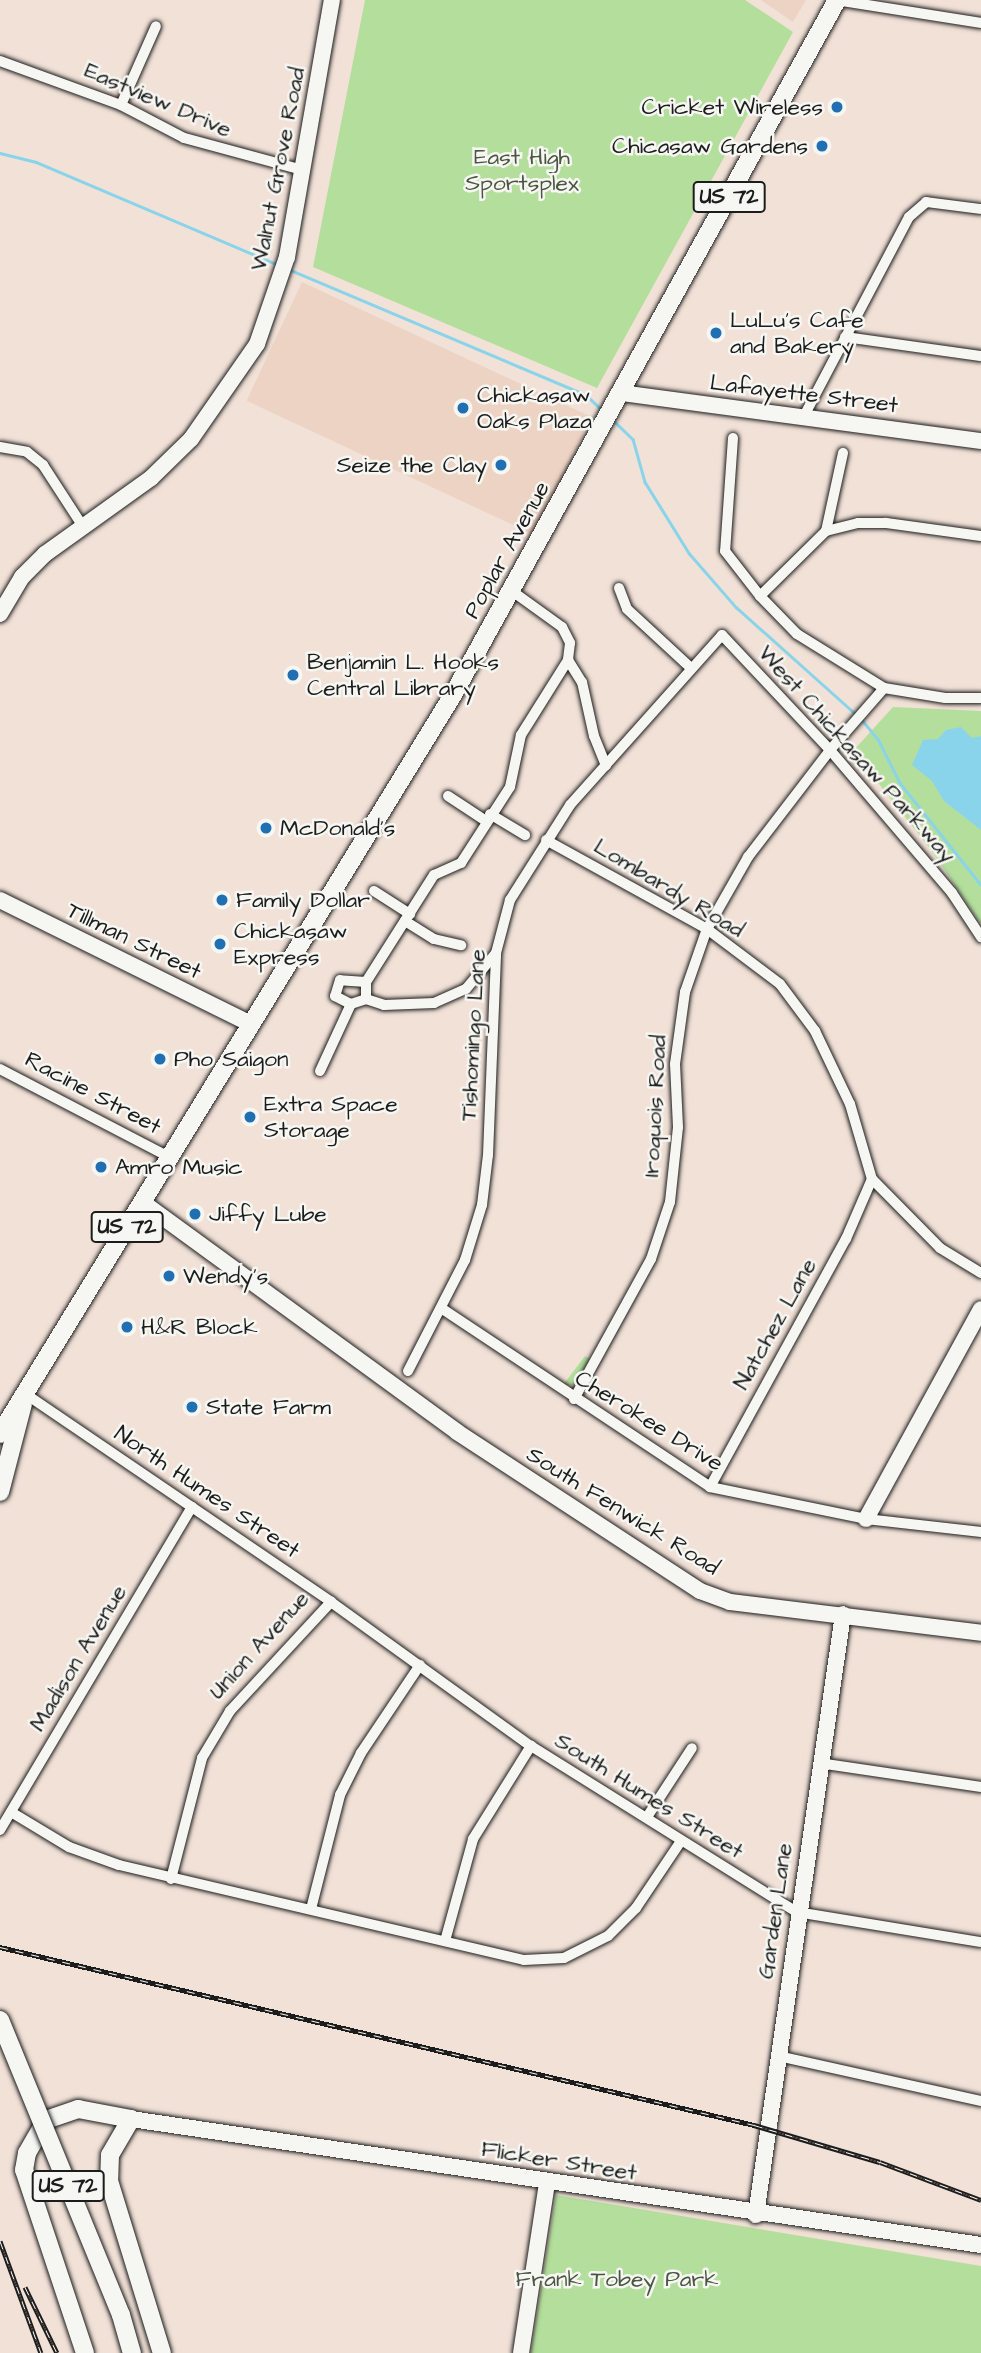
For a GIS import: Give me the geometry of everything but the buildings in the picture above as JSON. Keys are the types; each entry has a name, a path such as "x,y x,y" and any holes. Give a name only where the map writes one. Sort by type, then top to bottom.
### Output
{"main road":[{"name":"Poplar Avenue","path":"0,1434 512,591 836,0"},
{"name":"US 72","path":"0,1412 24,1394"},
{"name":"US 72","path":"0,1492 19,1432 24,1394"},
{"name":"US 72","path":"0,2020 121,2315 132,2353"},
{"path":"85,2353 24,2170 27,2153 46,2120 78,2109 131,2119 110,2155 115,2203 162,2353"}],"street":[{"name":"Walnut Grove Road","path":"0,614 22,577 82,525 152,478 191,439 257,344 282,278 287,257 332,0"},
{"path":"836,0 981,23"},
{"path":"121,105 156,26"},
{"name":"Eastview Drive","path":"0,61 121,105 184,138 303,170"},
{"path":"804,416 909,217 926,202 981,209"},
{"path":"845,337 981,356"},
{"name":"Lafayette Street","path":"621,393 981,441"},
{"path":"733,438 724,551 760,596 797,634 884,688 945,698 981,698"},
{"path":"0,447 27,452 43,465 82,525"},
{"path":"826,531 843,453"},
{"path":"760,596 826,531 858,523 886,523 981,536"},
{"path":"620,588 626,609 691,668"},
{"path":"366,999 366,982 434,875 461,863 517,772 521,734 568,660 570,643 562,627 512,591"},
{"name":"Tishomingo Lane","path":"408,1371 469,1250 485,1188 496,953 510,900 546,840 606,766 722,635"},
{"name":"West Chickasaw Parkway","path":"722,635 830,750 952,893 981,937"},
{"path":"568,660 582,682 606,766"},
{"name":"Iroquois Road","path":"574,1399 651,1259 670,1202 678,1127 675,1064 685,992 707,929 748,857 830,750 884,688"},
{"path":"448,796 525,835"},
{"name":"Lombardy Road","path":"546,840 707,929 780,984 815,1031 850,1104 872,1179 940,1248 981,1273"},
{"path":"374,891 434,939 461,945"},
{"name":"Tillman Street","path":"0,900 249,1023"},
{"path":"366,982 340,980 335,996 351,1004 366,999 384,1005 434,1003 466,989 496,953"},
{"path":"320,1071 351,1004"},
{"name":"Racine Street","path":"0,1069 167,1156"},
{"name":"Natchez Lane","path":"710,1488 846,1239 872,1179"},
{"name":"South Fenwick Road","path":"142,1202 457,1432 700,1591 730,1602 981,1633"},
{"name":"Cherokee Drive","path":"441,1308 710,1488 866,1519 981,1532"},
{"path":"866,1519 981,1309"},
{"name":"North Humes Street","path":"24,1394 365,1626"},
{"name":"Madison Avenue","path":"0,1830 192,1507"},
{"name":"Union Avenue","path":"171,1879 202,1758 229,1711 331,1602"},
{"name":"Garden Lane","path":"757,2215 797,1912 843,1614"},
{"name":"South Humes Street","path":"365,1626 531,1746 797,1912 981,1942"},
{"path":"311,1909 340,1795 361,1753 420,1665"},
{"path":"446,1941 473,1839 531,1746"},
{"path":"647,1817 692,1748"},
{"path":"819,1763 981,1787"},
{"path":"11,1812 69,1847 171,1879 524,1960 564,1958 608,1936 636,1908 681,1841"},
{"path":"778,2056 981,2101"},
{"name":"Flicker Street","path":"131,2119 757,2215 981,2245"},
{"path":"521,2353 547,2183"}],"shaded area":[{"path":"761,0 806,0 793,22"},
{"path":"302,282 591,417 536,536 247,401"}],"green space":[{"name":"East High Sportsplex","path":"365,0 745,0 793,32 597,388 313,267"},
{"path":"893,707 981,711 981,924 931,850 853,751"},
{"path":"585,1356 590,1359 576,1385 563,1385"},
{"name":"Frank Tobey Park","path":"556,2195 981,2266 981,2353 531,2353"}],"water":[{"path":"961,727 972,738 981,736 981,830 944,801 932,781 912,765 923,740 938,739 946,730"}],"waterway":[{"path":"0,153 36,162 279,265"},
{"path":"288,269 586,395 603,411"},
{"path":"613,420 633,439 645,482 689,553 736,607 857,715"},
{"path":"862,720 878,739 900,783 981,885"}],"railway":[{"path":"0,1947 754,2125 880,2162 981,2200"},
{"path":"0,2241 41,2353"},
{"path":"25,2287 57,2353"}],"place":[{"name":"Cricket Wireless","path":"837,107"},
{"name":"Chicasaw Gardens","path":"822,146"},
{"name":"LuLu's Cafe and Bakery","path":"716,333"},
{"name":"Chickasaw Oaks Plaza","path":"463,408"},
{"name":"Seize the Clay","path":"501,465"},
{"name":"Benjamin L. Hooks Central Library","path":"293,675"},
{"name":"McDonald's","path":"266,828"},
{"name":"Family Dollar","path":"222,900"},
{"name":"Chickasaw Express","path":"220,944"},
{"name":"Pho Saigon","path":"160,1059"},
{"name":"Extra Space Storage","path":"250,1117"},
{"name":"Amro Music","path":"101,1167"},
{"name":"Jiffy Lube","path":"195,1214"},
{"name":"Wendy's","path":"169,1276"},
{"name":"H&R Block","path":"127,1327"},
{"name":"State Farm","path":"192,1407"}]}
